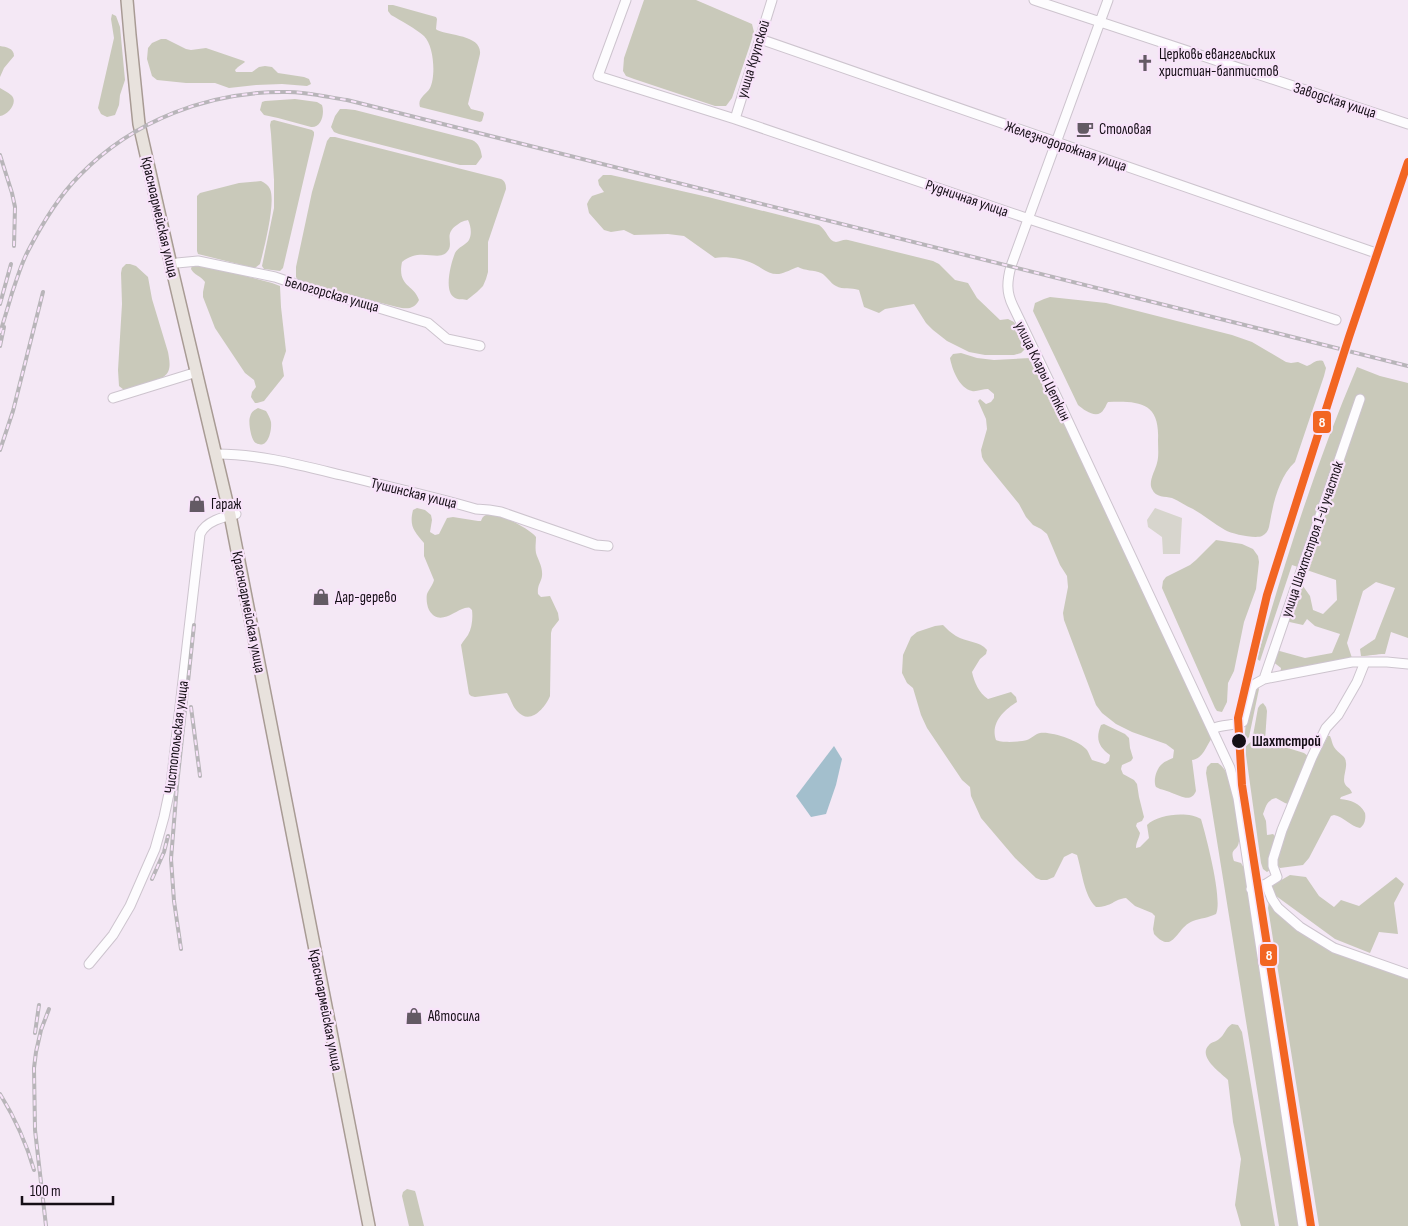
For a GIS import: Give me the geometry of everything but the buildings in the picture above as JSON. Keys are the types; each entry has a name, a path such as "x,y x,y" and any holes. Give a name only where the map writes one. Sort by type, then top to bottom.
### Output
{"main road":[{"name":"Красноармейская улица","path":"127,0 139,124 197,372 220,454"},
{"name":"Красноармейская улица","path":"134,0 145,115 233,515 375,1226"},
{"name":"Красноармейская улица","path":"233,515 368,1226"}],"street":[{"name":"Рудничная улица","path":"626,0 598,76 735,119 1029,219 1336,320"},
{"name":"улица Крупской","path":"735,119 772,0"},
{"name":"Заводская улица","path":"1034,0 1408,124"},
{"name":"улица Клары Цеткин","path":"1108,0 1008,278 1007,288 1010,300 1212,729 1233,778 1238,798 1303,1226"},
{"name":"Железнодорожная улица","path":"760,39 1373,252"},
{"name":"Белогорская улица","path":"178,263 198,260 274,277 322,293 428,323 447,339 480,346"},
{"path":"112,398 197,372"},
{"name":"улица Шахтстроя 1-й участок","path":"1212,729 1243,722 1252,687 1264,679 1360,399"},
{"name":"Тушинская улица","path":"220,454 281,460 476,509 493,510 596,545 608,546"},
{"name":"Чистопольская улица","path":"89,964 113,935 130,906 155,849 171,784 200,534 208,524 233,515"},
{"path":"1264,679 1352,662 1408,664"},
{"path":"1251,889 1266,884 1276,877 1273,859 1278,840 1312,757 1326,728 1338,715 1357,682 1365,662"},
{"path":"1266,884 1278,908 1300,927 1334,948 1408,974"}],"shaded area":[{"path":"644,0 696,0 752,24 754,32 749,48 732,98 726,106 715,106 626,76 623,71 624,58"},
{"path":"388,5 436,17 437,30 464,37 476,43 480,54 468,104 471,109 483,112 482,121 420,107 419,104 422,97 432,83 433,61 430,47 424,36 391,15 388,11"},
{"path":"112,14 116,16 120,27 125,80 115,115 107,117 101,114 98,108 114,38"},
{"path":"166,39 186,49 206,48 244,61 235,70 236,72 252,72 259,67 272,67 278,73 309,79 311,84 307,86 282,84 229,88 215,83 157,80 152,76 147,59 148,48 152,43"},
{"path":"0,46 7,47 14,53 14,56 4,68 0,77"},
{"path":"0,88 11,95 14,101 12,108 0,116"},
{"path":"295,99 317,102 322,105 320,123 311,127 264,115 260,110 262,102 265,101"},
{"path":"340,109 355,110 472,140 479,147 482,157 476,165 460,165 339,134 334,132 331,127"},
{"path":"274,120 314,132 283,268 280,271 264,269 262,266 274,208 270,125 271,121"},
{"path":"330,137 503,181 506,189 488,242 488,272 483,286 477,292 467,300 455,298 449,290 449,277 455,253 470,238 471,230 468,220 461,222 450,232 450,246 446,253 438,256 415,255 402,262 401,270 404,281 414,291 419,300 415,306 407,308 397,307 298,280 296,277 296,267 312,192 327,141"},
{"path":"603,175 611,175 708,197 819,225 829,238 836,242 848,240 933,261 939,264 955,280 968,283 977,298 1000,320 1008,319 1014,322 1026,344 1026,348 1021,353 1014,355 985,355 969,352 947,341 933,330 926,323 914,304 885,309 879,313 864,307 859,290 839,287 818,272 798,267 775,274 745,261 715,258 684,236 668,234 634,235 624,230 611,232 604,230 589,213 587,204 592,196 604,192 598,180"},
{"path":"261,181 270,189 272,204 260,264 255,268 198,254 197,196 200,193 239,183"},
{"path":"126,264 136,266 148,277 170,365 168,372 160,379 124,390 119,386 118,370 122,304 121,273 122,268"},
{"path":"199,264 280,286 286,351 282,363 284,376 264,401 255,403 251,397 256,387 254,380 245,373 215,328 203,297 205,282 191,269 192,265"},
{"path":"1050,297 1106,303 1232,335 1252,342 1286,362 1298,362 1307,366 1316,361 1323,361 1326,368 1324,376 1295,462 1284,476 1277,492 1269,528 1265,534 1254,537 1228,532 1197,511 1172,498 1158,495 1154,492 1151,483 1158,455 1158,427 1155,418 1145,406 1129,402 1108,402 1105,408 1098,414 1088,412 1078,405 1033,311 1035,303"},
{"path":"961,353 977,358 994,360 1030,358 1035,362 1212,738 1202,755 1192,760 1196,791 1191,797 1182,797 1156,787 1155,778 1158,769 1163,763 1173,758 1174,750 1166,744 1116,724 1102,713 1096,705 1064,620 1063,613 1068,587 1067,576 1060,565 1047,534 1033,525 1026,517 1019,504 982,457 981,450 987,429 986,419 978,401 980,399 986,404 991,402 994,394 988,389 972,391 963,386 954,372 950,358 953,354"},
{"path":"1357,367 1380,376 1408,383 1408,638 1391,632 1385,654 1361,656 1360,649 1375,639 1395,588 1376,582 1363,591 1347,643 1352,658 1280,674 1281,668 1272,661 1276,650 1305,658 1332,653 1340,634 1315,626 1307,619 1303,625 1285,621 1298,579 1310,596 1313,610 1323,614 1337,600 1336,580 1292,565 1260,661 1257,659 1302,511 1328,438"},
{"path":"258,408 266,411 271,422 271,430 264,444 256,443 250,431 249,419 254,410"},
{"path":"417,508 425,510 431,515 430,532 435,535 439,534 447,518 453,517 481,521 484,516 491,514 513,522 536,537 536,553 542,573 538,594 541,597 550,596 558,613 559,620 551,633 550,696 545,706 536,714 527,717 522,715 515,709 507,693 475,697 469,694 461,645 470,629 472,610 465,608 442,618 433,615 429,610 427,594 434,580 424,556 424,543 415,532 412,524 413,510"},
{"path":"1155,508 1182,518 1180,554 1163,554 1162,537 1148,527 1147,520"},
{"path":"1216,540 1242,544 1253,549 1258,556 1259,562 1256,589 1244,622 1234,671 1228,683 1227,702 1222,712 1217,711 1215,708 1162,588 1166,577 1190,565"},
{"path":"943,625 956,636 981,645 987,650 972,672 977,687 985,697 988,699 1011,692 1016,697 1017,702 999,718 995,728 996,740 1006,742 1027,740 1040,733 1065,737 1087,750 1092,760 1105,764 1109,761 1110,755 1103,749 1098,739 1101,725 1104,724 1125,734 1129,738 1133,758 1122,765 1121,769 1123,774 1134,780 1137,784 1144,817 1136,826 1140,833 1136,848 1140,847 1149,838 1147,825 1158,818 1181,814 1201,819 1216,882 1218,907 1216,914 1187,924 1175,938 1166,942 1154,934 1155,916 1135,906 1126,898 1106,906 1096,907 1086,890 1077,855 1072,853 1064,857 1054,877 1047,880 1036,878 1015,858 981,818 971,796 970,787 962,780 927,728 913,688 907,683 902,673 903,655 911,637 917,632"},
{"path":"1258,687 1249,737 1247,739 1245,732 1248,710 1252,696"},
{"path":"1263,703 1267,711 1265,741 1304,753 1308,756 1288,804 1276,798 1273,799 1267,804 1263,814 1266,821 1267,835 1273,834 1276,837 1270,870 1267,872 1263,869 1261,863 1246,755 1246,746 1252,741 1258,708"},
{"path":"1328,736 1330,736 1333,746 1346,760 1344,782 1352,793 1340,799 1351,801 1361,807 1365,813 1364,823 1360,828 1338,816 1331,816 1309,858 1303,865 1280,868 1276,865 1283,837 1312,767"},
{"path":"1211,763 1218,763 1225,771 1235,808 1239,841 1233,851 1233,857 1234,861 1241,863 1244,868 1302,1226 1279,1226 1206,773 1207,767"},
{"path":"1290,875 1306,877 1319,896 1334,907 1341,900 1359,906 1396,877 1404,884 1394,903 1398,934 1379,932 1370,953 1335,939 1272,893 1271,886"},
{"path":"1269,901 1295,927 1408,977 1408,1226 1319,1226 1268,908"},
{"path":"1232,1024 1238,1025 1242,1032 1275,1226 1241,1226 1235,1205 1241,1159 1233,1122 1228,1080 1211,1064 1206,1055 1209,1045 1218,1040"},
{"path":"407,1189 415,1191 424,1226 409,1226 402,1196 403,1192"}],"water":[{"path":"834,746 842,759 836,785 826,814 811,817 796,796"}],"railway":[{"path":"0,333 21,266 39,231 64,193 100,156 123,139 148,125 202,103 258,93 287,92 347,100 1408,366"},
{"path":"0,155 15,207 14,246"},
{"path":"0,304 11,264"},
{"path":"0,450 13,411 43,292"},
{"path":"0,346 4,327"},
{"path":"181,949 174,901 171,859 194,625"},
{"path":"191,707 200,776"},
{"path":"152,879 164,852 168,836"},
{"path":"35,1033 39,1005"},
{"path":"46,1226 35,1130 34,1068 41,1030 49,1009"},
{"path":"0,1094 20,1130 34,1170"}],"transit line":[{"name":"8","path":"1311,1226 1242,785 1238,718 1267,595 1349,337 1408,162"}],"place":[{"name":"Церковь евангельских христиан-баптистов","path":"1145,63"},
{"name":"Столовая","path":"1085,129"},
{"name":"Гараж","path":"197,504"},
{"name":"Дар-дерево","path":"321,597"},
{"name":"Шахтстрой","path":"1239,741"},
{"name":"Автосила","path":"414,1016"}]}
